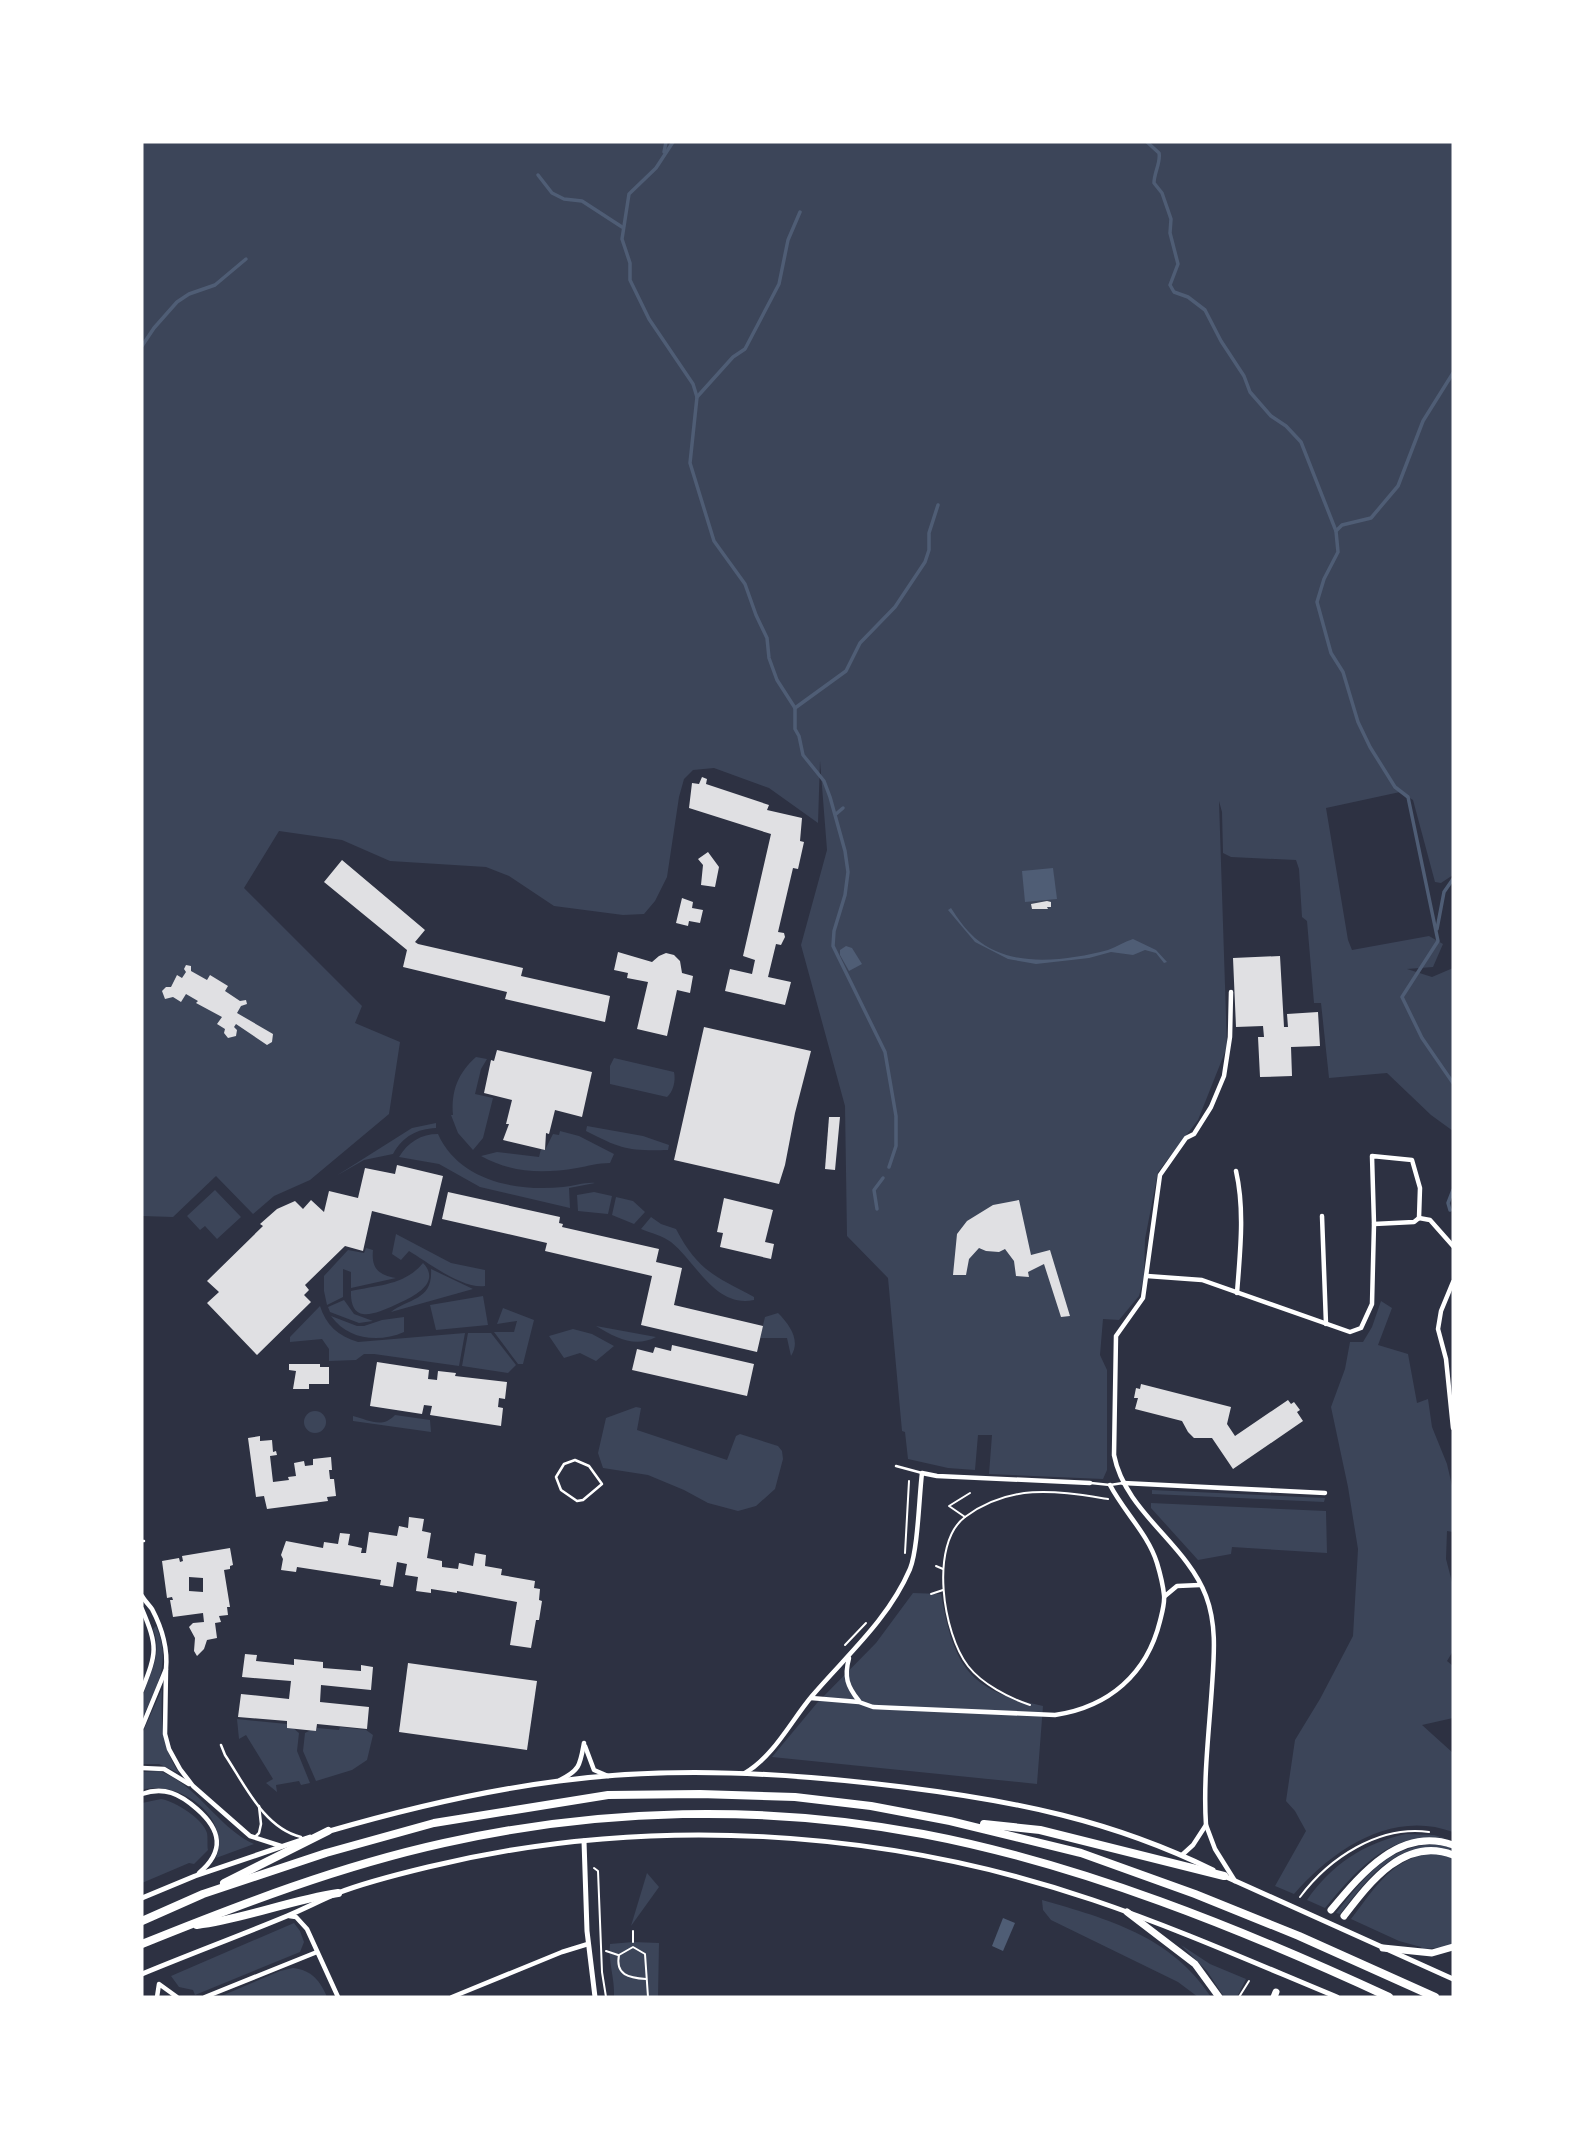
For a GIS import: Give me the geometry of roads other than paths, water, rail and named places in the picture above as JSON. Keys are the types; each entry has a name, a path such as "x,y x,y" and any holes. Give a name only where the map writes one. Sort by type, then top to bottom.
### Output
{"highway":[{"path":"203,1894 326,1853 434,1823 608,1796 700,1794 795,1797 871,1806 950,1821 1081,1853 1195,1894 1436,1997"},
{"path":"142,1944 270,1894 359,1864 444,1843 514,1829 584,1820 641,1815 730,1815 799,1818 921,1834 979,1846 1082,1875 1178,1909 1389,1997"},
{"path":"950,1821 1040,1830 1224,1876"},
{"path":"142,1920 203,1894 328,1831"},
{"path":"183,1927 229,1922 338,1893"}],"main road":[{"path":"1331,1910 1354,1882 1390,1851 1416,1842 1443,1841 1453,1844"},
{"path":"1344,1916 1369,1885 1395,1862 1417,1852 1432,1850 1453,1855"},
{"path":"1127,1912 1185,1955 1203,1973 1219,1997"},
{"path":"1384,1948 1432,1953 1453,1947"}],"street":[{"path":"1231,992 1230,1037 1224,1076 1211,1107 1194,1134 1186,1138 1160,1175 1143,1298 1116,1336 1114,1455 1117,1473 1123,1483 1184,1559 1200,1585 1212,1613 1214,1636 1205,1817 1215,1849 1235,1881"},
{"path":"1147,1276 1202,1280 1350,1332 1361,1328 1372,1304 1372,1156 1412,1160 1420,1188 1419,1218"},
{"path":"1236,1171 1241,1236 1237,1293"},
{"path":"1322,1216 1326,1324"},
{"path":"1374,1224 1414,1222 1419,1218 1430,1220 1453,1246"},
{"path":"1453,1282 1438,1324 1451,1379 1453,1428"},
{"path":"745,1773 759,1765 811,1698 892,1605 911,1566 922,1473 937,1476 1090,1483"},
{"path":"1123,1483 1325,1493"},
{"path":"811,1698 859,1702 873,1707 1055,1715 1074,1712 1120,1689 1147,1658 1157,1634 1165,1596 1148,1542 1118,1501 1110,1485"},
{"path":"1165,1596 1177,1586 1200,1585"},
{"path":"142,1602 151,1608 167,1651 164,1719 167,1742 174,1759 193,1786"},
{"path":"142,1602 155,1647 153,1663 142,1690"},
{"path":"849,1657 845,1674 849,1688 859,1702"},
{"path":"142,1727 166,1669"},
{"path":"558,1781 575,1772 582,1759 584,1743 594,1770 608,1776"},
{"path":"142,1768 164,1769 193,1786 250,1836 282,1846"},
{"path":"142,1898 195,1876 304,1838 455,1799 558,1781 608,1776 745,1773 818,1777 979,1797 1105,1826 1156,1843 1453,1979"},
{"path":"142,1794 158,1790 179,1794 210,1822 216,1835 216,1849 208,1865 195,1876"},
{"path":"1182,1855 1193,1845 1206,1825"},
{"path":"142,1974 289,1916 338,1893 426,1867 526,1848 584,1841 656,1836 747,1836 864,1845 945,1859 1007,1875 1127,1912 1337,1997"},
{"path":"584,1841 588,1944 595,1997"},
{"path":"289,1916 299,1919 307,1929 338,1997"},
{"path":"452,1997 588,1944"},
{"path":"205,1997 317,1952"},
{"path":"157,1997 159,1984 177,1997"}],"lane":[{"path":"578,1460 589,1466 602,1484 583,1500 577,1501 566,1495 559,1487 556,1477 560,1468 568,1461 578,1460"},
{"path":"896,1465 922,1473"},
{"path":"1090,1483 1123,1483"},
{"path":"220,1745 259,1807 274,1824 289,1834 304,1838"},
{"path":"250,1836 260,1833 259,1807"}],"waterway":[{"path":"664,152 666,142"},
{"path":"673,142 656,168 629,194 622,239 630,263 630,280 649,319 693,384 697,397 690,463 714,541 745,584 767,638 769,658 777,680 795,708 795,729 803,755 824,781 830,797 848,872 833,946 885,1052 896,1116 896,1146 889,1167"},
{"path":"1147,142 1159,153 1154,183 1162,193 1171,219 1170,233 1178,264 1170,285 1174,292 1188,297 1205,310 1244,376 1250,392 1271,416 1286,426 1301,442 1336,531 1338,552 1324,579 1317,602 1331,653 1343,672 1358,722 1395,787 1408,797 1438,941 1402,997 1422,1038 1453,1083"},
{"path":"538,175 552,193 564,199 582,201 622,227"},
{"path":"697,397 733,357 745,349 779,284 788,240 800,212"},
{"path":"142,346 177,302 189,294 215,285 246,259"},
{"path":"1336,531 1342,525 1371,518 1398,486 1423,421 1453,373"},
{"path":"795,708 846,671 860,643 895,607 925,562 929,550 929,533 938,505"},
{"path":"836,814 843,808"},
{"path":"1437,929 1444,892 1453,879"},
{"path":"877,1209 874,1190 883,1178"},
{"path":"1450,1210 1448,1203 1453,1190"}]}
